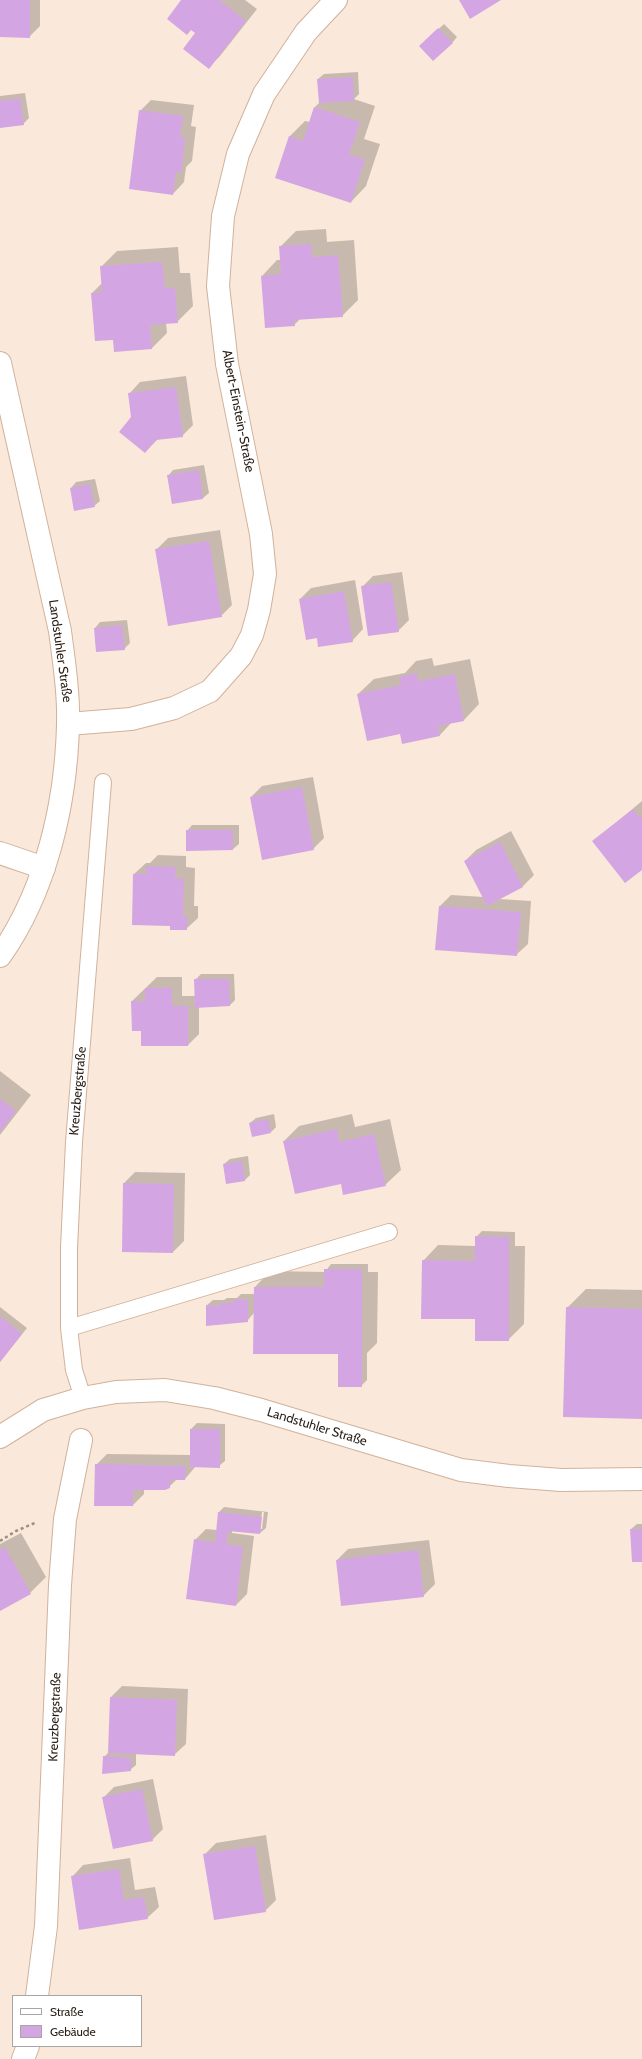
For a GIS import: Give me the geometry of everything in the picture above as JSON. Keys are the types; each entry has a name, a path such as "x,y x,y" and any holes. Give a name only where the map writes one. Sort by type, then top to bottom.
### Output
{"street":[{"name":"Albert-Einstein-Straße","path":"68,724 131,719 174,708 196,698 210,691 228,672 241,656 252,634 259,610 265,574 261,534 227,364 218,286 222,216 238,154 264,94 306,32 336,0"},
{"name":"Landstuhler Straße","path":"0,363 60,631 66,676 68,724 62,793 44,868 28,907 0,956"},
{"path":"0,853 44,868"},
{"name":"Landstuhler Straße","path":"0,1437 43,1410 83,1398 116,1392 165,1390 214,1398 461,1470 561,1480 642,1479"},
{"name":"Kreuzbergstraße","path":"37,1995 46,1926 60,1585 65,1519 81,1440"},
{"path":"23,2059 28,2047"}],"lane":[{"name":"Kreuzbergstraße","path":"83,1398 74,1370 69,1328 69,1248 74,1142 104,782"},
{"path":"69,1328 389,1232"}],"path":[{"path":"0,1540 16,1531 41,1521 65,1519"}],"building":[{"path":"0,0 30,0 30,38 0,37"},
{"path":"181,0 219,0 246,21 209,69 183,49 195,33 191,30 187,35 167,19"},
{"path":"459,0 501,0 470,19"},
{"path":"438,28 453,43 433,61 419,46"},
{"path":"353,77 354,101 319,103 317,79"},
{"path":"20,98 24,125 0,128 0,101"},
{"path":"314,107 360,122 349,155 365,159 351,203 275,178 289,136 303,141"},
{"path":"139,110 183,116 180,137 185,138 181,173 176,172 173,195 129,189"},
{"path":"311,244 312,257 338,255 343,317 294,320 295,326 265,328 261,276 281,274 279,246"},
{"path":"162,262 165,288 175,288 178,323 150,325 152,349 114,352 113,340 95,341 91,293 102,292 100,266"},
{"path":"176,387 183,437 156,440 145,453 119,432 131,417 128,393"},
{"path":"199,470 203,499 172,504 167,475"},
{"path":"90,484 95,507 74,511 70,488"},
{"path":"209,541 222,617 168,626 155,549"},
{"path":"391,582 399,632 368,636 361,586"},
{"path":"344,591 353,642 318,647 317,638 306,640 299,599"},
{"path":"122,625 125,650 96,652 94,628"},
{"path":"417,673 418,681 455,674 464,721 438,726 440,736 402,744 400,734 367,741 357,694 401,685 399,677"},
{"path":"302,787 314,850 262,860 250,797"},
{"path":"633,809 640,818 642,817 642,870 625,883 592,841"},
{"path":"186,830 233,830 233,850 186,851"},
{"path":"500,842 523,887 487,906 464,861"},
{"path":"146,866 176,867 175,878 184,879 183,916 187,916 187,930 170,930 170,926 132,925 133,874 146,874"},
{"path":"439,906 521,912 517,956 435,950"},
{"path":"194,979 229,979 230,1006 195,1008"},
{"path":"145,988 172,988 172,1006 188,1006 188,1046 141,1046 141,1031 132,1031 131,1001 145,1001"},
{"path":"0,1099 16,1111 0,1132"},
{"path":"268,1119 271,1133 252,1137 249,1123"},
{"path":"337,1129 339,1142 374,1134 386,1186 343,1195 341,1184 295,1194 283,1141"},
{"path":"242,1161 245,1181 226,1184 223,1164"},
{"path":"123,1183 174,1184 173,1253 122,1252"},
{"path":"475,1236 509,1237 509,1341 475,1341 475,1319 421,1319 422,1260 475,1261"},
{"path":"324,1269 362,1269 362,1387 338,1387 338,1354 253,1354 254,1287 324,1287"},
{"path":"234,1299 248,1300 248,1322 206,1326 206,1305 220,1306 220,1303 234,1303"},
{"path":"566,1307 642,1309 642,1419 563,1417"},
{"path":"0,1316 22,1334 0,1362"},
{"path":"190,1429 220,1429 220,1468 190,1467"},
{"path":"95,1464 186,1466 185,1480 170,1480 170,1488 165,1490 133,1490 133,1506 94,1506"},
{"path":"218,1512 262,1517 260,1534 228,1531 226,1544 243,1547 236,1606 186,1599 194,1539 215,1543"},
{"path":"630,1529 642,1529 642,1562 632,1562"},
{"path":"5,1547 31,1594 0,1611 0,1550"},
{"path":"418,1550 424,1597 341,1606 336,1560"},
{"path":"110,1697 177,1700 175,1756 108,1753"},
{"path":"103,1756 131,1758 131,1771 102,1774"},
{"path":"142,1789 153,1841 113,1849 102,1797"},
{"path":"255,1846 266,1912 214,1920 203,1854"},
{"path":"119,1869 124,1900 144,1897 148,1919 79,1930 71,1876"}]}
